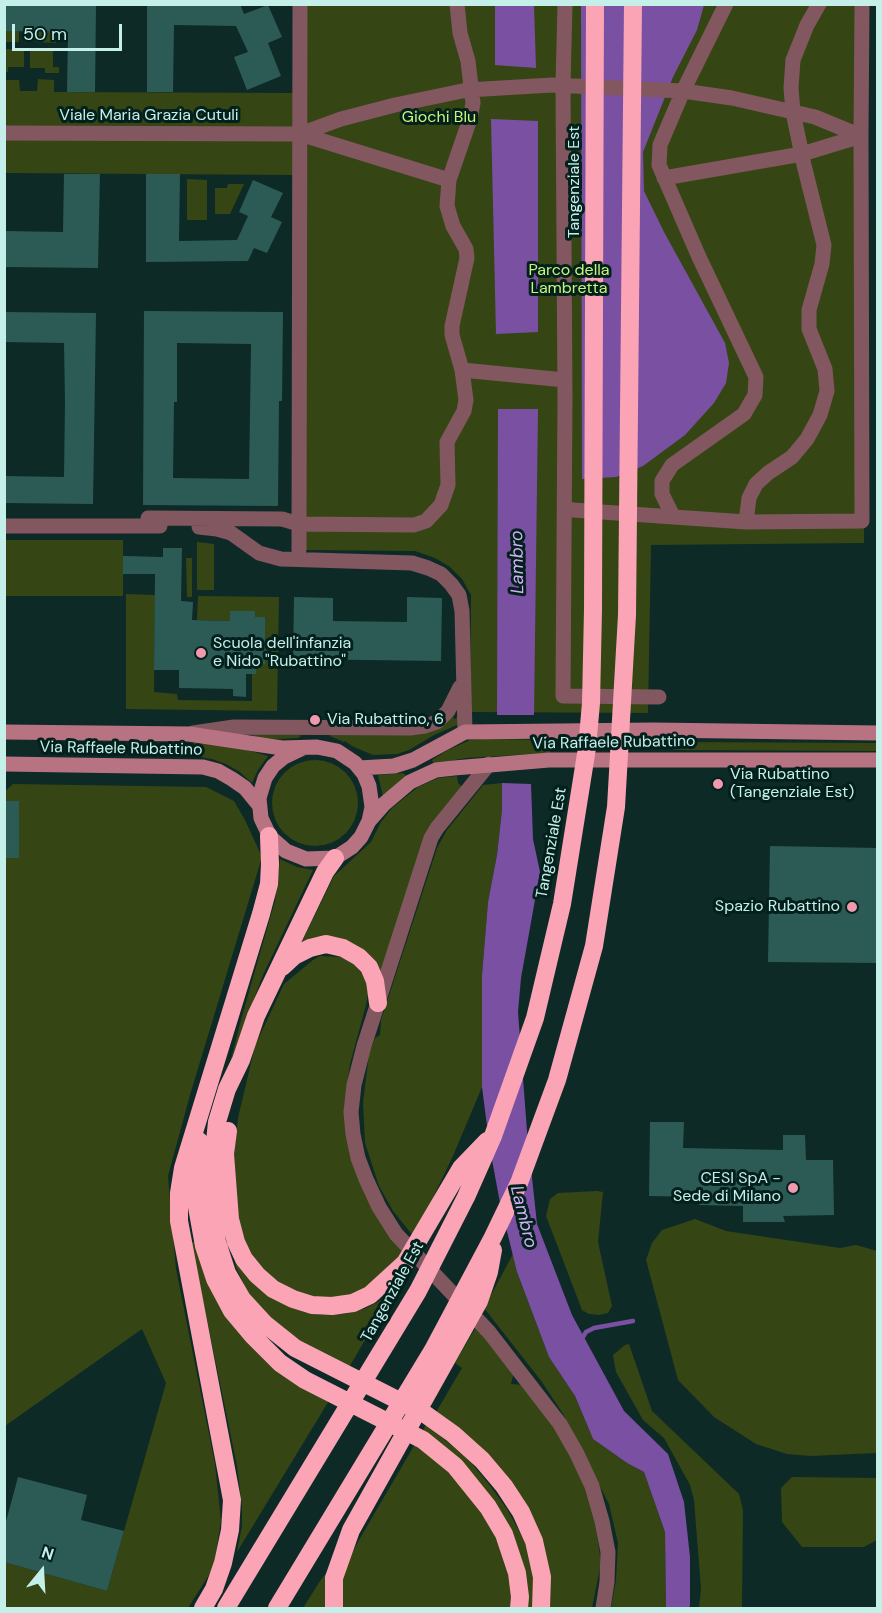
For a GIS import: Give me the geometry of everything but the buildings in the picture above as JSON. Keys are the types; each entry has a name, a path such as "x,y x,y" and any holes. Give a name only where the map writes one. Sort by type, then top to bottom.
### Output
{"highway":[{"name":"Tangenziale Est","path":"226,1608 418,1291 466,1197 493,1136 535,1018 561,904 587,748 591,703 595,4"},
{"path":"277,1608 434,1350 494,1237 519,1183 557,1080 594,946 616,807 627,615 633,4"},
{"path":"203,1608 220,1571 231,1530 231,1484 179,1221 179,1193 183,1168 266,894 270,864 269,836"},
{"path":"335,858 325,872 256,1016 241,1060 227,1089 217,1122 211,1180 212,1213 217,1242 227,1273 242,1299 257,1316 295,1348 425,1414 453,1434 482,1460 504,1486 521,1512 534,1541 542,1577 541,1608"},
{"path":"278,970 294,956 310,948 326,945 343,948 359,957 369,967 375,981 378,1003"},
{"path":"241,1060 225,1154 230,1219 236,1242 244,1259 273,1289 312,1305 332,1306 353,1303 370,1295 405,1263 461,1168 493,1136"},
{"path":"202,1104 196,1169 197,1207 204,1246 215,1279 232,1311 280,1363 305,1380 423,1440 455,1466 488,1507 504,1534 518,1573 519,1608"},
{"path":"334,1608 334,1578 351,1530 479,1301 486,1286 492,1261 494,1237"}],"street":[{"path":"299,550 297,134 300,4"},
{"path":"148,518 282,519 299,524 414,525 426,521 441,505 448,485 447,442 464,411 466,399 452,326 467,258 466,249 453,226 447,206 449,180 470,119 473,103 473,89 460,33 457,4"},
{"path":"565,4 568,86 563,696 659,697"},
{"path":"673,516 662,494 662,481 672,465 744,414 755,396 756,377 659,165 660,145 683,91 726,4"},
{"path":"746,522 749,498 756,484 792,457 807,439 820,415 827,391 825,369 809,329 809,310 822,264 824,245 793,112 791,88 793,60 807,25 819,4"},
{"path":"565,508 746,522 862,521 862,4"},
{"path":"297,134 374,110 473,89 568,86 683,91 732,98 815,117 861,136"},
{"name":"Viale Maria Grazia Cutuli","path":"4,133 297,134"},
{"path":"297,134 449,180"},
{"path":"664,178 802,154 861,136"},
{"path":"462,370 565,380"},
{"path":"4,526 206,527 231,533 259,552 281,560 412,563 428,568 441,574 452,584 459,595 462,611 465,732"},
{"name":"Via Raffaele Rubattino","path":"189,734 234,727 410,728 425,726 437,722 448,711 463,678"},
{"name":"Via Raffaele Rubattino","path":"359,768 394,766 412,760 465,732 653,730 878,733"},
{"name":"Via Raffaele Rubattino","path":"4,732 189,734 276,747 317,747 337,751 349,758 367,780 372,807 369,821"},
{"path":"259,805 260,791 269,772 284,757 303,748"},
{"name":"Via Raffaele Rubattino","path":"335,858 357,842 369,821 399,791 424,774 436,770 549,760 878,760"},
{"name":"Via Raffaele Rubattino","path":"4,764 203,767 218,771 245,788 259,805 261,819 269,836"},
{"path":"489,764 431,838 364,1046 354,1085 351,1112 353,1134 358,1158 379,1207 396,1234 495,1340 560,1424 577,1454 592,1486 608,1552 603,1608"},
{"path":"269,836 280,847 299,857 313,860 335,858"}],"green space":[{"name":"Parco della Lambretta","path":"296,5 867,5 864,543 651,545 648,713 470,712 471,595 462,579 450,567 435,558 415,551 305,550 294,175 5,173 5,80 19,80 20,91 37,91 38,79 54,80 54,92 294,93"},
{"path":"5,31 19,31 19,42 5,42"},
{"path":"36,31 56,32 56,43 36,42"},
{"path":"5,49 24,49 24,67 8,67 8,72 5,72"},
{"path":"30,49 53,49 53,67 59,67 59,73 45,73 45,68 30,68"},
{"path":"187,179 207,180 207,220 187,220"},
{"path":"228,184 244,184 230,214 215,214 215,188 227,188"},
{"path":"5,540 123,540 123,596 5,596"},
{"path":"197,542 214,544 214,590 197,590"},
{"path":"186,558 192,558 192,597 187,597"},
{"path":"126,594 155,595 154,692 177,694 178,700 252,701 252,674 256,674 256,664 265,664 265,617 255,617 255,611 230,611 230,621 197,620 198,596 279,597 277,711 126,709"},
{"path":"462,711 460,722 457,725 397,754 373,755 330,736 330,734 451,716 455,719"},
{"path":"240,732 301,736 298,738 261,738"},
{"path":"470,740 548,740 552,742 554,748 549,753 465,758 434,764 432,760"},
{"path":"194,741 230,745 268,756 252,783 240,772 226,764 194,756"},
{"path":"673,742 877,743 878,751 673,750"},
{"path":"315,760 339,767 351,779 358,803 351,827 339,839 315,846 291,839 279,827 272,803 279,779 291,767"},
{"path":"403,773 406,776 383,796 378,775"},
{"path":"457,776 458,783 464,789 450,805 381,978 372,962 300,946 334,876 371,842 381,822 392,808 418,787 438,778"},
{"path":"502,783 502,810 497,855 488,902 482,975 482,1087 453,1156 414,1237 393,1211 379,1186 365,1143 363,1103 369,1054 375,1038 380,1035 381,1020 437,848 447,830 483,785"},
{"path":"13,784 206,787 234,801 262,857 168,1176 176,1269 215,1464 221,1520 214,1567 188,1608 5,1608 4,1562 107,1591 166,1383 142,1329 5,1426 4,876 19,801 5,801 5,791"},
{"path":"280,859 297,867 313,870 263,975 230,1063 275,901"},
{"path":"320,956 340,957 353,963 367,980 366,1005 350,1064 346,1095 347,1128 405,1252 390,1271 353,1296 318,1298 298,1294 267,1276 246,1250 235,1200 234,1157 238,1118 255,1046 284,984"},
{"path":"603,1192 598,1242 612,1306 608,1313 599,1315 589,1314 582,1310 546,1216 550,1199 558,1193"},
{"path":"695,1219 726,1231 840,1248 856,1245 877,1251 877,1453 811,1456 787,1454 756,1444 714,1417 678,1380 646,1260 652,1243 662,1230"},
{"path":"230,1241 287,1305 304,1312 322,1315 345,1314 378,1302 395,1289 348,1369 312,1352 261,1312 247,1291 236,1267"},
{"path":"191,1242 197,1242 236,1329 265,1360 291,1381 330,1399 237,1552 242,1526 242,1507 237,1466"},
{"path":"513,1254 517,1272 549,1357 575,1396 593,1439 644,1472 665,1532 666,1608 611,1608 616,1580 618,1543 609,1504 563,1414 542,1382 484,1308"},
{"path":"476,1327 514,1372 511,1384 523,1385 551,1422 582,1479 594,1513 601,1563 592,1608 549,1608 542,1548 435,1414 462,1368 455,1363"},
{"path":"629,1344 652,1411 739,1494 743,1510 742,1608 699,1608 701,1589 694,1500 690,1485 664,1438 643,1420 616,1372 613,1355"},
{"path":"426,1424 468,1459 507,1509 524,1540 532,1564 535,1582 534,1608 527,1608 517,1548 422,1433"},
{"path":"415,1444 440,1463 478,1503 504,1547 514,1608 341,1608 343,1576 347,1563"},
{"path":"792,1477 877,1478 877,1540 864,1547 802,1547 782,1522 781,1488"},
{"path":"327,1572 326,1608 303,1608 320,1581"}],"water":[{"path":"495,5 534,5 536,68 495,65"},
{"path":"581,5 704,5 697,30 673,77 643,152 644,191 725,343 729,363 726,383 714,403 685,435 643,466 616,477 582,479"},
{"path":"491,119 538,121 538,332 496,334"},
{"name":"Lambro","path":"498,409 538,409 534,715 497,715"},
{"name":"Lambro","path":"502,783 531,784 533,839 540,872 521,978 518,1012 537,1224 572,1315 624,1411 668,1454 684,1502 690,1557 689,1608 666,1608 665,1532 644,1472 593,1439 575,1396 549,1357 517,1272 500,1203 482,1087 482,975 488,902 497,855 502,810"}],"waterway":[{"path":"581,1340 586,1332 594,1328 633,1321"}],"place":[{"name":"Scuola dell'infanzia e Nido \"Rubattino\"","path":"201,653"},
{"name":"Via Rubattino, 6","path":"315,720"},
{"name":"Via Rubattino (Tangenziale Est)","path":"718,784"},
{"name":"Spazio Rubattino","path":"852,907"},
{"name":"CESI SpA - Sede di Milano","path":"793,1188"}],"park label":[{"name":"Giochi Blu","path":"439,118"}]}
